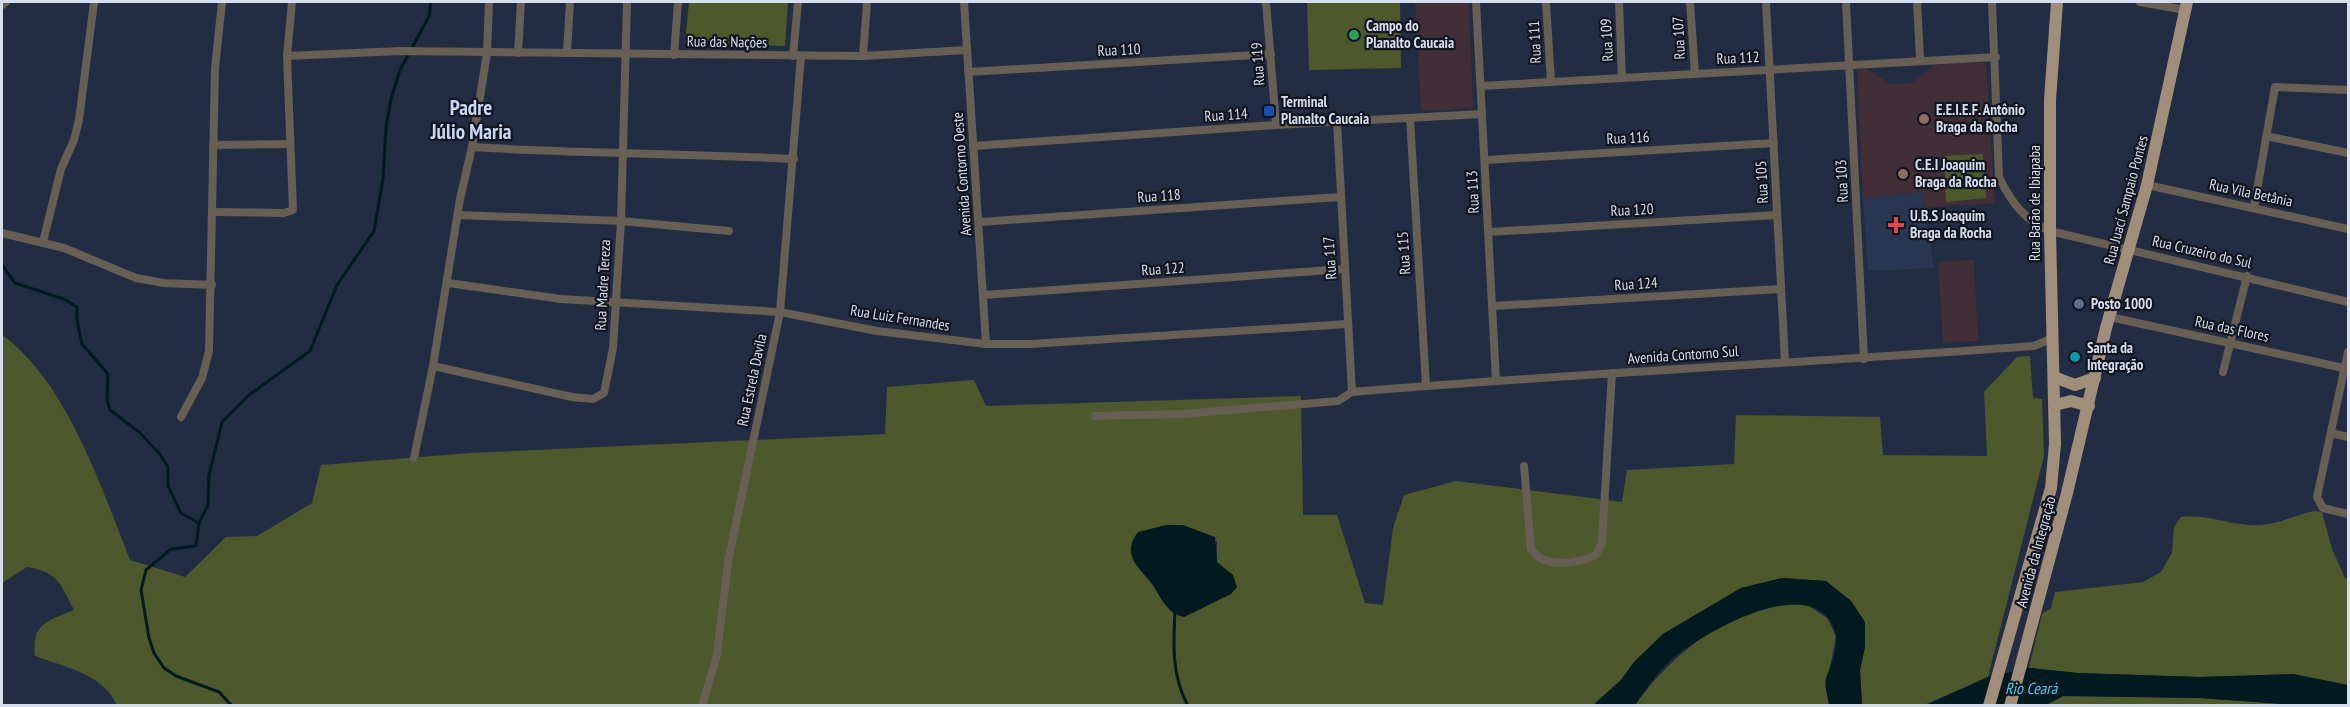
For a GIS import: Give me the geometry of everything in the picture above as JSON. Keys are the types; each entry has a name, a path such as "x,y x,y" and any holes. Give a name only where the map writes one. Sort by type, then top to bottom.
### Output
{"main road":[{"name":"Rua Barão de Ibiapaba","path":"2055,405 2050,231 2050,100 2057,2"},
{"name":"Rua Juací Sampaio Pontes","path":"2089,406 2110,317 2147,185 2186,6"},
{"path":"2054,377 2075,385 2095,378"},
{"path":"2055,405 2071,401 2089,406"},
{"name":"Avenida da Integração","path":"1989,705 2051,488 2055,444 2055,405"},
{"name":"Avenida da Integração","path":"2010,705 2089,406"}],"street":[{"path":"2,5 6,2"},
{"path":"43,242 61,170 74,140 79,120 94,2"},
{"path":"182,417 202,378 209,351 215,68 222,2"},
{"path":"213,212 284,213 293,210 286,56 292,2"},
{"path":"414,458 433,366 458,215 472,147 487,53 489,2"},
{"path":"518,53 521,2"},
{"path":"567,53 570,2"},
{"name":"Rua Madre Tereza","path":"433,366 572,397 599,398 607,386 613,348 621,221 627,2"},
{"path":"674,55 678,2"},
{"name":"Rua Estrela Davila","path":"702,705 717,655 728,562 780,312 794,159 798,2"},
{"path":"863,56 867,2"},
{"name":"Avenida Contorno Oeste","path":"964,2 980,222 986,344"},
{"name":"Rua 119","path":"1266,2 1276,125"},
{"name":"Rua 113","path":"1476,2 1496,381"},
{"name":"Rua 111","path":"1546,2 1551,82"},
{"name":"Rua 109","path":"1618,2 1622,78"},
{"name":"Rua 107","path":"1690,2 1695,74"},
{"name":"Rua 105","path":"1766,2 1785,362"},
{"name":"Rua 103","path":"1846,2 1864,359"},
{"path":"1917,2 1920,60"},
{"path":"1992,2 1999,177 2018,208 2038,226 2050,231"},
{"path":"2140,2 2186,6"},
{"name":"Rua das Nações","path":"286,56 399,51 863,56 967,50"},
{"name":"Rua 110","path":"968,72 1271,54"},
{"name":"Rua 112","path":"1481,86 1996,57"},
{"path":"2254,207 2275,87 2349,90"},
{"name":"Rua 114","path":"973,146 1276,125 1482,114"},
{"name":"Rua 115","path":"1410,118 1426,386"},
{"name":"Rua 117","path":"1337,122 1352,392"},
{"path":"2266,136 2349,153"},
{"name":"Rua 116","path":"1485,160 1774,143"},
{"path":"213,145 290,144"},
{"path":"472,147 540,152 624,152 794,159"},
{"name":"Rua Vila Betânia","path":"2147,185 2349,229"},
{"name":"Rua 118","path":"980,222 1340,197"},
{"path":"458,215 621,221 729,231"},
{"name":"Rua 120","path":"1488,232 1777,215"},
{"name":"Rua Cruzeiro do Sul","path":"2050,231 2349,302"},
{"path":"2,233 43,242 136,278 164,283 212,285"},
{"name":"Rua 122","path":"984,295 1344,269"},
{"path":"2223,372 2247,276"},
{"name":"Rua Luiz Fernandes","path":"448,283 561,299 780,312 877,331 986,344 1040,343 1348,324"},
{"name":"Rua 124","path":"1493,306 1780,289"},
{"name":"Rua das Flores","path":"2110,317 2347,368"},
{"name":"Avenida Contorno Sul","path":"1095,416 1183,414 1338,401 1352,392 1426,386 1785,362 1864,359 2034,346 2053,338"},
{"path":"2349,352 2317,497 2323,508 2349,514"},
{"path":"1524,466 1531,549 1535,555 1542,561 1550,562 1596,555 1602,543 1612,373"},
{"path":"2331,433 2349,437"}],"shaded area":[{"path":"1415,2 1469,2 1473,108 1421,111"},
{"name":"E.E.I.E.F. Antônio Braga da Rocha","path":"1983,62 1986,64 1995,203 1925,208 1922,191 1863,199 1857,70 1867,69 1891,84 1912,83 1934,65"},
{"name":"U.B.S Joaquim Braga da Rocha","path":"1922,191 1934,268 1868,271 1863,199"},
{"path":"1974,260 1978,341 1943,342 1938,262"}],"green space":[{"path":"689,2 788,2 785,46 685,43"},
{"name":"Campo do Planalto Caucaia","path":"1307,2 1400,2 1401,68 1309,70"},
{"path":"1983,154 1986,198 1946,202 1944,156"},
{"path":"2,335 25,355 45,379 63,407 94,469 130,560 185,577 226,537 257,536 312,503 321,465 470,453 885,434 887,387 974,380 986,406 1301,396 1303,515 1337,515 1365,603 1383,605 1393,528 1404,495 1456,481 1622,502 1627,470 1734,464 1736,415 1880,417 1883,455 1987,456 1984,392 2017,357 2030,356 2033,398 2042,399 2044,456 1988,677 1924,705 1862,705 1860,670 1865,647 1865,622 1851,601 1826,581 1782,578 1741,588 1663,634 1634,662 1621,680 1593,706 117,705 111,694 93,679 35,656 36,636 43,625 74,610 57,580 45,572 27,567 2,583","holes":["1217,541 1217,562 1226,570 1231,594 1195,612 1179,614 1171,609 1152,583"]},
{"path":"2315,511 2322,512 2332,549 2345,578 2348,579 2348,685 2293,674 2199,677 2078,673 2029,668 2042,614 2051,608 2055,592 2143,582 2161,572 2172,553 2174,527 2181,517 2202,517 2261,525"},
{"path":"1806,604 1827,618 1836,636 1826,688 1829,705 1635,706 1674,661 1706,635 1724,624 1759,609"},
{"path":"2063,696 2199,698 2298,705 2045,706"}],"water":[{"path":"1166,525 1183,525 1215,537 1217,562 1233,575 1237,587 1231,594 1184,617 1168,608 1131,554 1133,540 1138,532"},
{"path":"1782,578 1826,581 1851,601 1865,622 1865,647 1860,670 1862,705 1829,705 1826,678 1835,653 1835,633 1833,626 1820,611 1801,605 1779,606 1754,613 1729,623 1686,648 1657,675 1635,705 1593,705 1621,680 1634,662 1663,634 1741,588"},
{"name":"Rio Ceará","path":"2029,668 2078,673 2199,677 2293,674 2348,685 2348,706 2199,698 2063,696 2045,705 1924,706 1988,677"}],"waterway":[{"path":"232,706 219,692 176,676 164,668 154,653 149,638 141,590 146,570 171,549 196,546 199,523 208,505 209,475 222,422 249,395 310,351 337,285 374,231 383,179 386,127 391,99 400,70 429,16 431,2"},
{"path":"2,265 15,283 66,300 77,307 77,321 82,344 108,374 107,400 110,410 139,432 159,453 168,467 168,486 181,513 199,523"},
{"path":"1175,613 1176,672 1188,706"}],"place":[{"name":"Campo do Planalto Caucaia","path":"1354,35"},
{"name":"Terminal Planalto Caucaia","path":"1269,111"},
{"name":"E.E.I.E.F. Antônio Braga da Rocha","path":"1924,119"},
{"name":"C.E.I Joaquim Braga da Rocha","path":"1903,174"},
{"name":"U.B.S Joaquim Braga da Rocha","path":"1896,225"},
{"name":"Posto 1000","path":"2079,304"},
{"name":"Santa da Integração","path":"2075,357"}],"district":[{"name":"Padre Júlio Maria","path":"471,120"}]}
